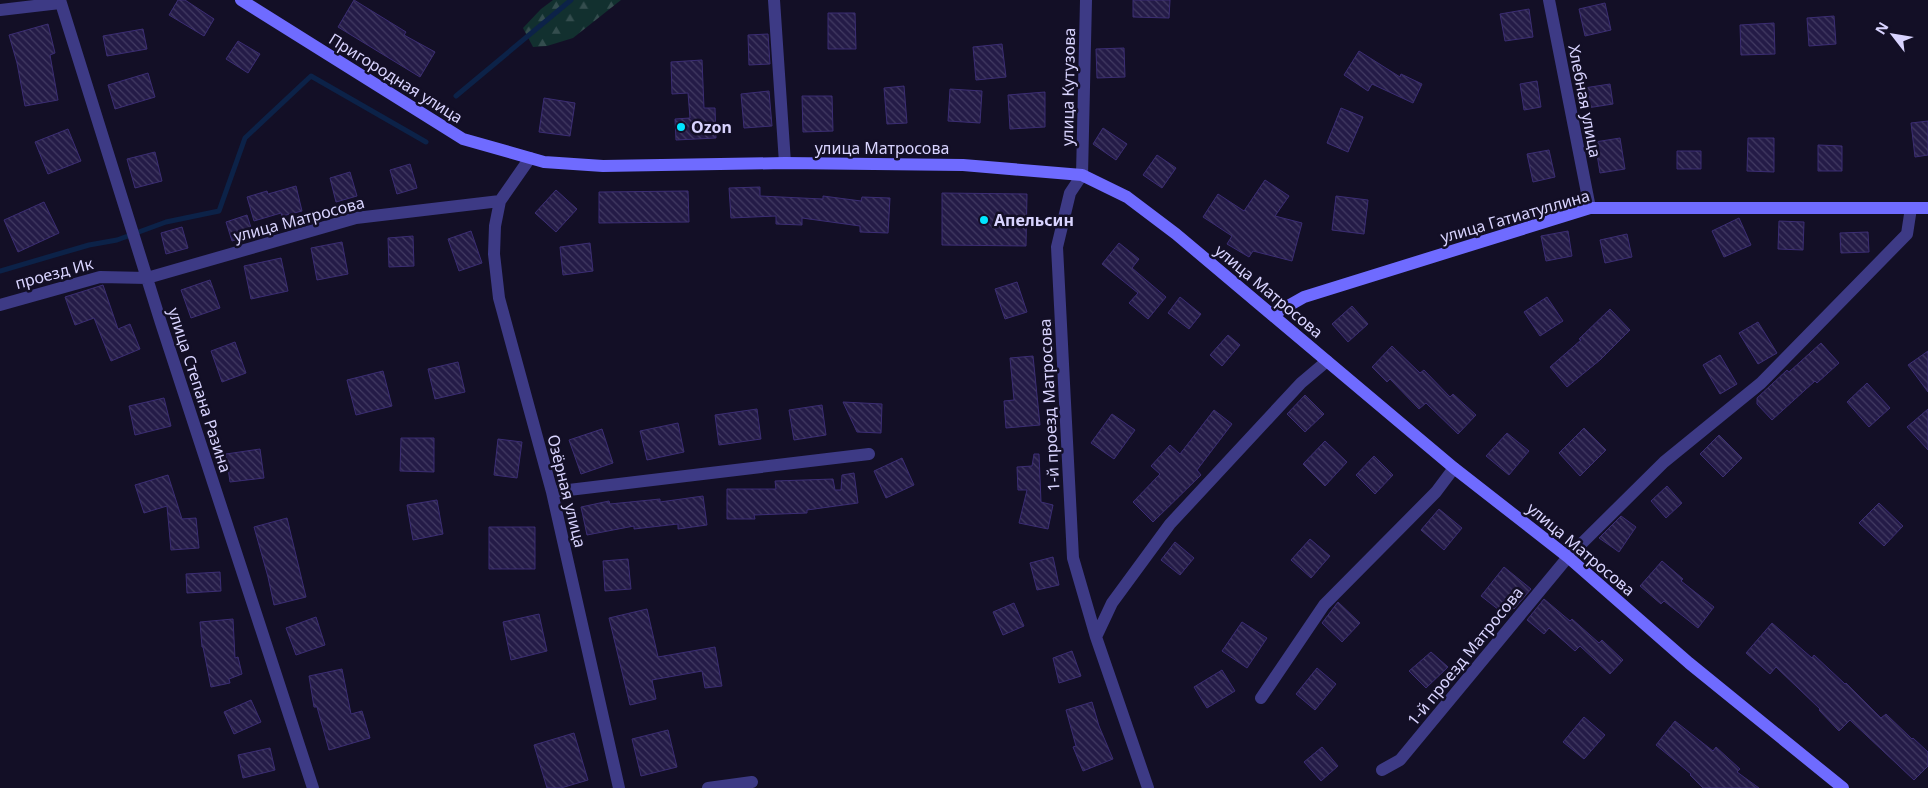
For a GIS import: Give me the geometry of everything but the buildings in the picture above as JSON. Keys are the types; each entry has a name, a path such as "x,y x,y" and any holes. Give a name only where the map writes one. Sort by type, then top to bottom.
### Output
{"main road":[{"name":"Пригородная улица","path":"241,0 463,139 544,162"},
{"name":"улица Матросова","path":"544,162 603,166 785,163 963,165 1082,175 1127,197 1176,234 1454,468 1568,557 1689,663 1843,788"},
{"name":"улица Гатиатуллина","path":"1272,315 1304,297 1590,208 1928,208"}],"street":[{"path":"774,0 785,163"},
{"name":"улица Кутузова","path":"1082,175 1086,0"},
{"name":"Хлебная улица","path":"1549,0 1590,208"},
{"path":"0,10 60,1"},
{"name":"улица Степана Разина","path":"60,1 239,566 313,788"},
{"path":"500,201 530,158"},
{"name":"1-й проезд Матросова","path":"1082,175 1070,192 1057,247 1073,558 1096,636 1148,788"},
{"name":"улица Матросова","path":"147,278 356,218 500,201"},
{"name":"Озёрная улица","path":"500,201 495,226 494,254 499,298 552,492 619,788"},
{"name":"1-й проезд Матросова","path":"1382,770 1400,760 1568,557 1664,462 1761,383 1907,234 1911,208"},
{"name":"проезд Ик","path":"0,305 100,277 147,278"},
{"path":"1096,636 1112,603 1170,524 1300,382 1327,361"},
{"path":"552,492 869,454"},
{"path":"1261,698 1324,605 1436,492 1454,468"},
{"path":"708,788 752,782"}],"green space":[{"path":"553,0 621,0 573,38 547,46 533,47 523,28 541,9"}],"waterway":[{"path":"456,96 571,0"},
{"path":"0,271 89,245 117,240 166,222 219,211 245,138 311,76 426,142"}],"place":[{"name":"Ozon","path":"681,127"},
{"name":"Апельсин","path":"984,220"}]}
